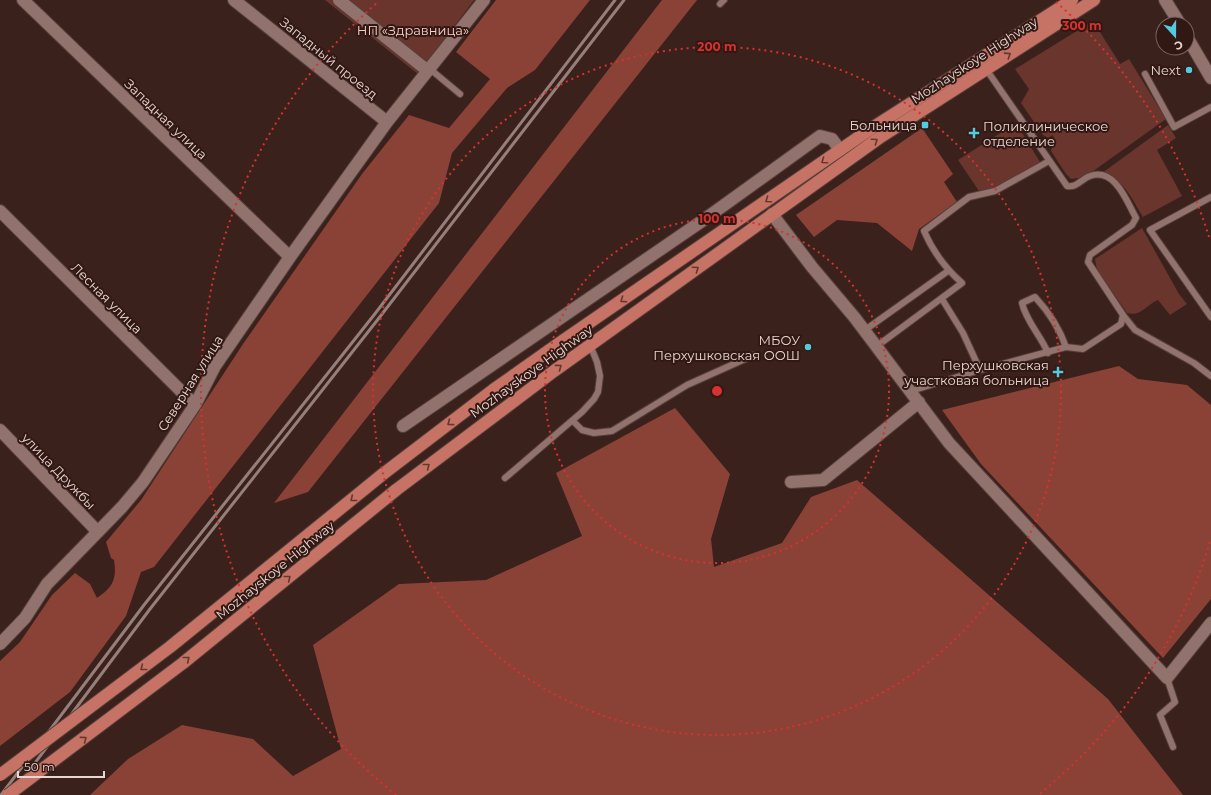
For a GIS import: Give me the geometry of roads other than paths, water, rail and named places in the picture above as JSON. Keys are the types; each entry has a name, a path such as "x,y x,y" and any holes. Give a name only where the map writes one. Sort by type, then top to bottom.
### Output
{"main road":[{"name":"Mozhayskoye Highway","path":"0,775 176,642 383,474 515,374 840,150 1072,0"},
{"name":"Mozhayskoye Highway","path":"8,795 182,663 396,490 505,407 879,138 1094,0"}],"street":[{"name":"Западная улица","path":"23,0 290,257"},
{"name":"Западный проезд","path":"234,0 387,122"},
{"path":"339,0 429,70"},
{"name":"Северная улица","path":"0,644 25,618 47,584 98,532 143,482 195,405 215,366 290,257 387,122 484,0"},
{"path":"1165,0 1175,16"},
{"path":"1195,51 1211,78"},
{"path":"403,426 702,221 820,136 832,139 840,150"},
{"name":"Лесная улица","path":"0,211 195,405"},
{"path":"772,214 812,267 865,330 949,443 1167,678 1211,623"},
{"path":"791,482 824,480 919,402"},
{"name":"улица Дружбы","path":"0,430 98,532"}],"lane":[{"path":"986,69 1049,161 1068,186 1072,187 1077,185 1090,176 1106,176 1117,184 1136,218 1132,225 1090,255 1088,262 1123,316 1135,330 1194,363 1211,376"},
{"path":"429,70 460,94"},
{"path":"1145,74 1174,127 1211,107"},
{"path":"877,346 962,283 948,271 931,247 924,231 969,196 995,191 1049,161"},
{"path":"1211,198 1150,230 1211,317"},
{"path":"865,330 948,271"},
{"path":"1048,353 1042,340 1023,309 1022,303 1036,297 1043,305 1066,347"},
{"path":"942,299 963,333 980,370"},
{"path":"911,391 980,370 1066,347 1083,349 1121,324 1123,316"},
{"path":"505,478 573,421 589,406 598,392 599,369 590,345"},
{"path":"573,421 582,430 594,433 612,431 687,385 754,355"},
{"path":"1167,678 1175,702 1160,715 1173,747"}],"railway":[{"path":"1,795 144,605 374,315 615,0"},
{"path":"11,795 150,609 379,318 624,0"}],"place":[{"name":"Next","path":"1189,70"},
{"name":"Больница","path":"925,125"},
{"name":"Поликлиническое отделение","path":"974,133"},
{"name":"МБОУ Перхушковская ООШ","path":"808,347"},
{"name":"Перхушковская участковая больница","path":"1058,372"}],"park label":[{"name":"НП «Здравница»","path":"413,30"}]}
